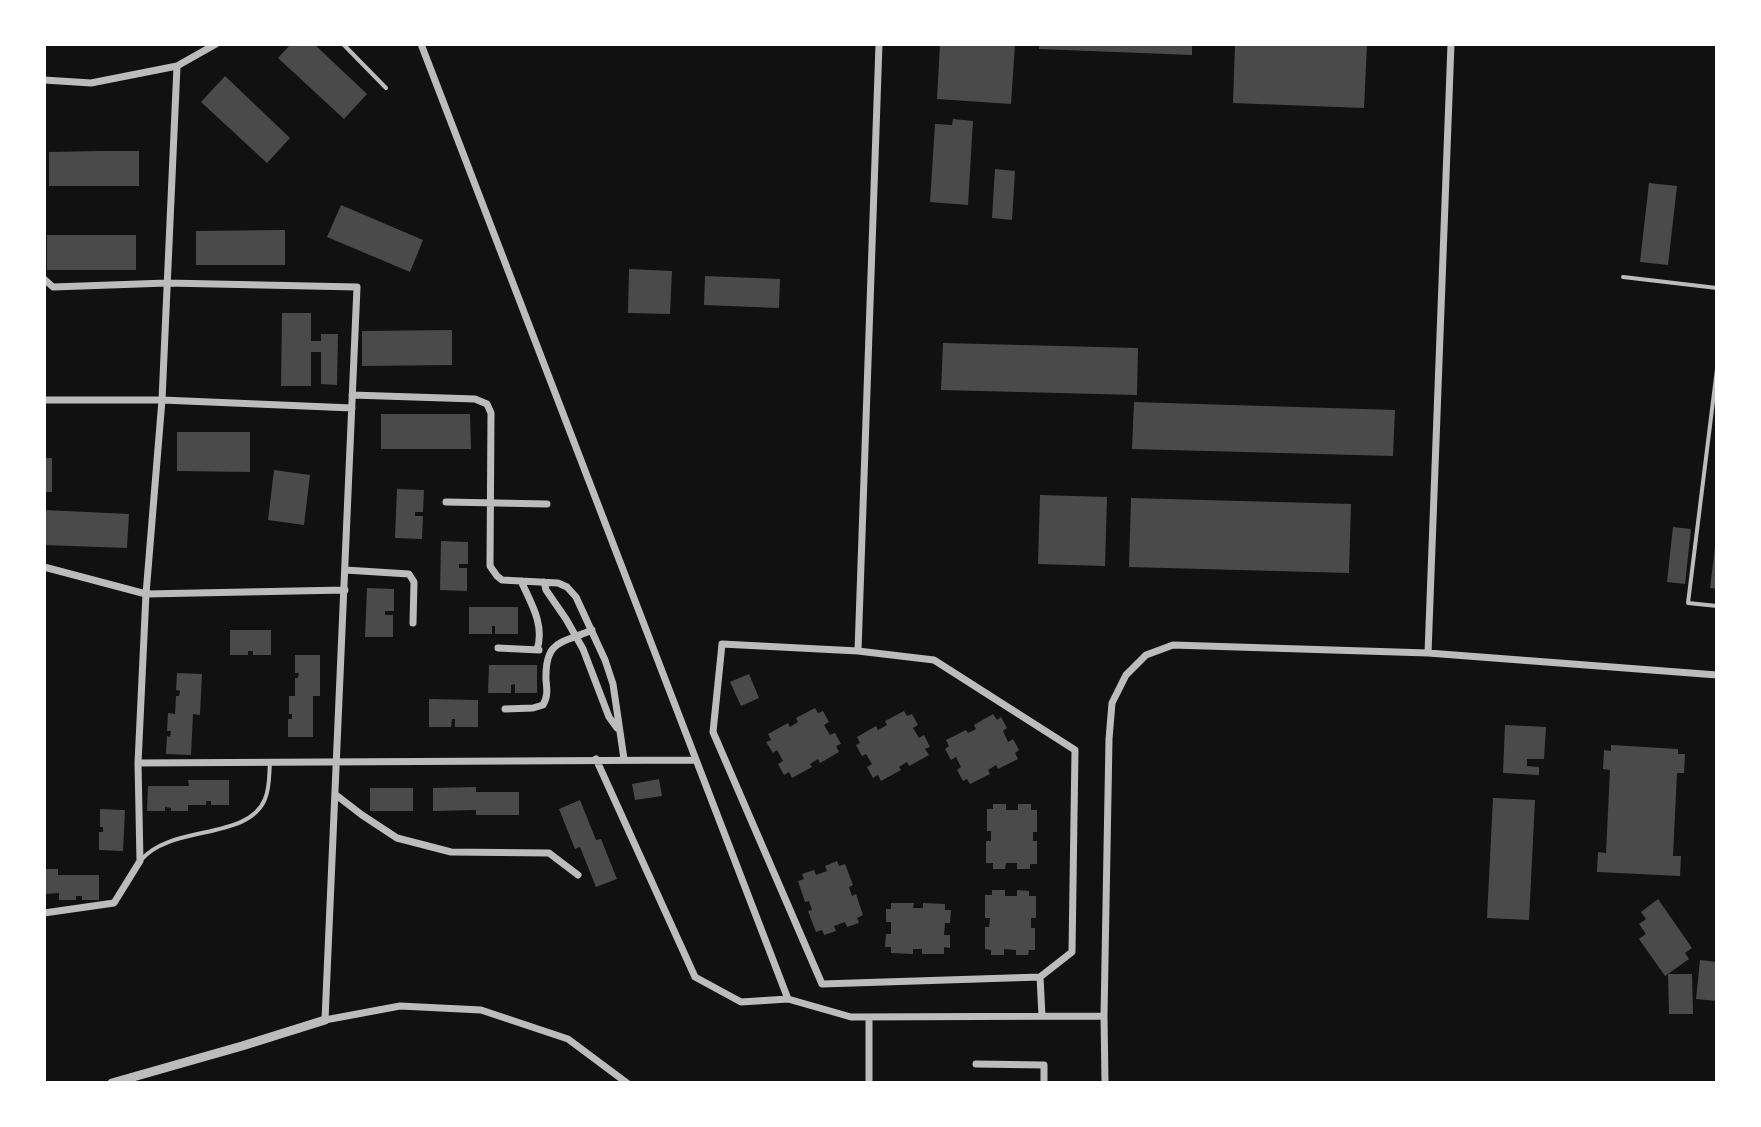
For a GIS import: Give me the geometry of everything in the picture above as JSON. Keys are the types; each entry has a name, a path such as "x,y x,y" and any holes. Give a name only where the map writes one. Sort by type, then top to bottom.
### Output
{"street":[{"path":"44,80 91,83 177,66 216,44"},
{"path":"421,44 788,999"},
{"path":"858,651 879,44"},
{"path":"1428,653 1451,44"},
{"path":"44,913 114,903 140,861 138,763 146,594 162,400 177,66"},
{"path":"44,279 53,287 167,283 357,287 325,1020"},
{"path":"352,395 475,399 487,404 491,413 490,566 502,580 558,583 572,592 592,630 613,684 624,759"},
{"path":"44,400 162,400 352,408"},
{"path":"446,502 547,504"},
{"path":"44,567 146,594 345,590"},
{"path":"345,570 409,574 414,582 413,623"},
{"path":"521,581 540,626 537,650"},
{"path":"544,582 576,637 609,717 619,730"},
{"path":"505,709 543,705 547,656 554,647 592,630"},
{"path":"722,644 858,651 934,660 1075,750 1072,952 1040,977 822,984 713,732 722,644"},
{"path":"1105,1083 1112,703 1126,675 1146,655 1173,645 1428,653 1717,675"},
{"path":"498,648 537,650 547,656"},
{"path":"596,759 695,977 741,1002 788,999 851,1017 1104,1016"},
{"path":"138,763 696,760"},
{"path":"336,795 397,838 451,852 549,853 578,875"},
{"path":"1040,977 1042,1016"},
{"path":"112,1083 325,1020 400,1006 481,1010 568,1039 627,1083"},
{"path":"869,1017 869,1083"},
{"path":"976,1064 1044,1065 1044,1083"}],"lane":[{"path":"343,44 386,88"},
{"path":"1623,277 1717,288"},
{"path":"1717,369 1688,603 1717,606"},
{"path":"140,861 163,843 240,823 253,816 266,797 270,762"}],"building":[{"path":"291,44 314,44 367,94 344,119 278,58"},
{"path":"940,44 1015,44 1011,104 937,99"},
{"path":"1039,44 1192,44 1192,55 1039,49"},
{"path":"1235,44 1367,44 1364,108 1233,103"},
{"path":"225,76 290,138 267,163 201,102"},
{"path":"953,119 973,121 968,205 930,202 935,124 952,125"},
{"path":"139,151 139,186 49,186 49,152"},
{"path":"995,169 1015,171 1012,220 992,218"},
{"path":"1649,183 1677,186 1668,265 1640,262"},
{"path":"341,205 423,240 410,272 327,237"},
{"path":"285,230 285,265 196,265 196,231"},
{"path":"47,235 136,235 136,270 47,270"},
{"path":"629,269 672,271 670,314 628,313"},
{"path":"705,276 780,279 779,308 704,305"},
{"path":"282,313 311,313 311,341 321,341 321,334 338,334 337,385 321,384 321,352 311,352 311,386 281,386"},
{"path":"452,330 452,365 362,366 362,331"},
{"path":"943,343 1138,348 1137,395 941,390"},
{"path":"1134,402 1395,410 1393,456 1132,449"},
{"path":"381,414 470,414 471,449 381,449"},
{"path":"177,432 250,432 250,472 177,471"},
{"path":"44,458 52,458 52,492 44,492"},
{"path":"274,470 310,475 304,525 268,520"},
{"path":"397,489 424,490 423,512 415,512 415,516 423,516 422,539 395,538"},
{"path":"1040,495 1107,497 1105,566 1038,564"},
{"path":"1131,498 1351,504 1349,573 1129,567"},
{"path":"44,510 129,514 127,548 44,545"},
{"path":"1673,527 1691,529 1685,584 1667,582"},
{"path":"441,541 468,542 468,564 459,564 459,568 467,568 467,591 440,590"},
{"path":"1717,547 1717,589 1710,588"},
{"path":"367,588 394,589 394,611 385,611 385,615 393,615 393,637 365,637"},
{"path":"469,607 518,607 518,634 495,634 495,626 492,626 492,634 469,634"},
{"path":"230,630 271,630 271,655 253,655 253,651 248,651 248,655 230,655"},
{"path":"295,655 320,655 320,696 313,696 313,737 288,737 288,719 292,719 289,696 295,696 295,678 299,673 295,673"},
{"path":"489,665 537,665 537,693 515,693 515,684 511,685 511,693 488,693"},
{"path":"177,673 202,674 200,715 193,714 191,755 166,754 167,736 170,737 171,731 167,731 168,713 175,714 176,696 180,691 176,690"},
{"path":"749,674 759,698 741,706 730,682"},
{"path":"429,699 478,700 478,727 455,727 455,719 452,719 451,727 429,727"},
{"path":"815,708 818,713 823,711 829,722 824,725 830,735 835,733 841,744 836,746 839,752 820,763 818,759 810,764 812,767 792,778 789,772 784,775 778,764 783,761 777,750 773,753 766,742 771,740 768,734 788,723 790,727 798,722 796,718"},
{"path":"904,711 907,716 912,714 918,725 913,728 919,738 924,735 930,747 925,749 929,755 909,766 907,762 899,767 901,770 881,781 878,775 873,778 867,767 872,764 866,754 862,756 856,745 860,743 857,737 876,726 878,730 887,725 885,721"},
{"path":"993,714 997,720 1001,717 1007,728 1003,731 1008,742 1013,739 1019,750 1015,753 1018,759 998,769 996,765 988,770 990,774 970,784 967,779 963,781 957,770 961,767 956,757 951,760 945,749 949,746 946,740 966,730 968,733 976,729 974,725"},
{"path":"1505,725 1546,727 1544,759 1527,759 1527,766 1539,767 1539,775 1503,773"},
{"path":"1611,745 1678,749 1678,754 1685,754 1684,773 1677,773 1673,856 1681,856 1680,876 1597,872 1598,852 1606,853 1610,770 1603,769 1604,750 1611,751"},
{"path":"659,779 662,796 635,800 632,784"},
{"path":"188,780 229,780 229,805 211,805 211,801 206,801 206,805 188,805 188,811 171,811 171,808 165,807 165,811 147,811 148,786 189,786"},
{"path":"476,787 476,792 519,792 519,815 476,815 476,810 433,811 433,788"},
{"path":"370,788 413,788 413,811 370,811"},
{"path":"1493,798 1535,800 1529,920 1487,918"},
{"path":"580,800 596,840 601,839 617,879 596,887 580,847 575,849 559,809"},
{"path":"993,804 1006,804 1006,810 1018,810 1018,804 1031,804 1031,810 1037,810 1037,832 1033,832 1033,841 1037,841 1037,864 1030,864 1030,869 1017,869 1017,863 1006,863 1005,869 993,869 993,863 986,863 986,841 991,841 991,831 987,831 987,809 993,809"},
{"path":"100,809 125,810 123,851 99,850 99,832 103,832"},
{"path":"837,861 839,866 845,864 853,885 849,887 852,896 856,894 863,915 857,918 859,923 847,927 845,922 834,926 836,931 824,935 822,930 816,932 808,911 812,910 809,901 805,902 798,881 804,879 802,874 814,870 816,875 827,871 825,866"},
{"path":"44,869 58,869 58,875 99,875 99,900 82,900 82,896 76,896 76,900 59,900 59,893 44,894"},
{"path":"992,890 1005,890 1005,896 1017,896 1017,890 1029,891 1029,896 1036,896 1036,918 1031,918 1031,928 1035,928 1035,950 1029,950 1028,955 1016,955 1016,950 1004,949 1004,955 991,955 991,950 985,949 985,927 989,927 990,918 985,918 985,895 992,895"},
{"path":"1658,899 1692,948 1685,953 1689,959 1665,976 1639,939 1646,934 1639,924 1646,919 1641,912"},
{"path":"891,903 914,903 913,908 923,908 923,903 945,904 945,910 951,910 950,923 945,923 944,935 950,935 950,948 944,947 944,954 922,954 922,949 913,949 913,954 891,953 891,947 885,947 886,934 891,934 891,922 886,922 886,909 891,909"},
{"path":"1700,960 1717,962 1717,1001 1696,999"},
{"path":"1668,974 1692,974 1693,1014 1669,1014"}]}
